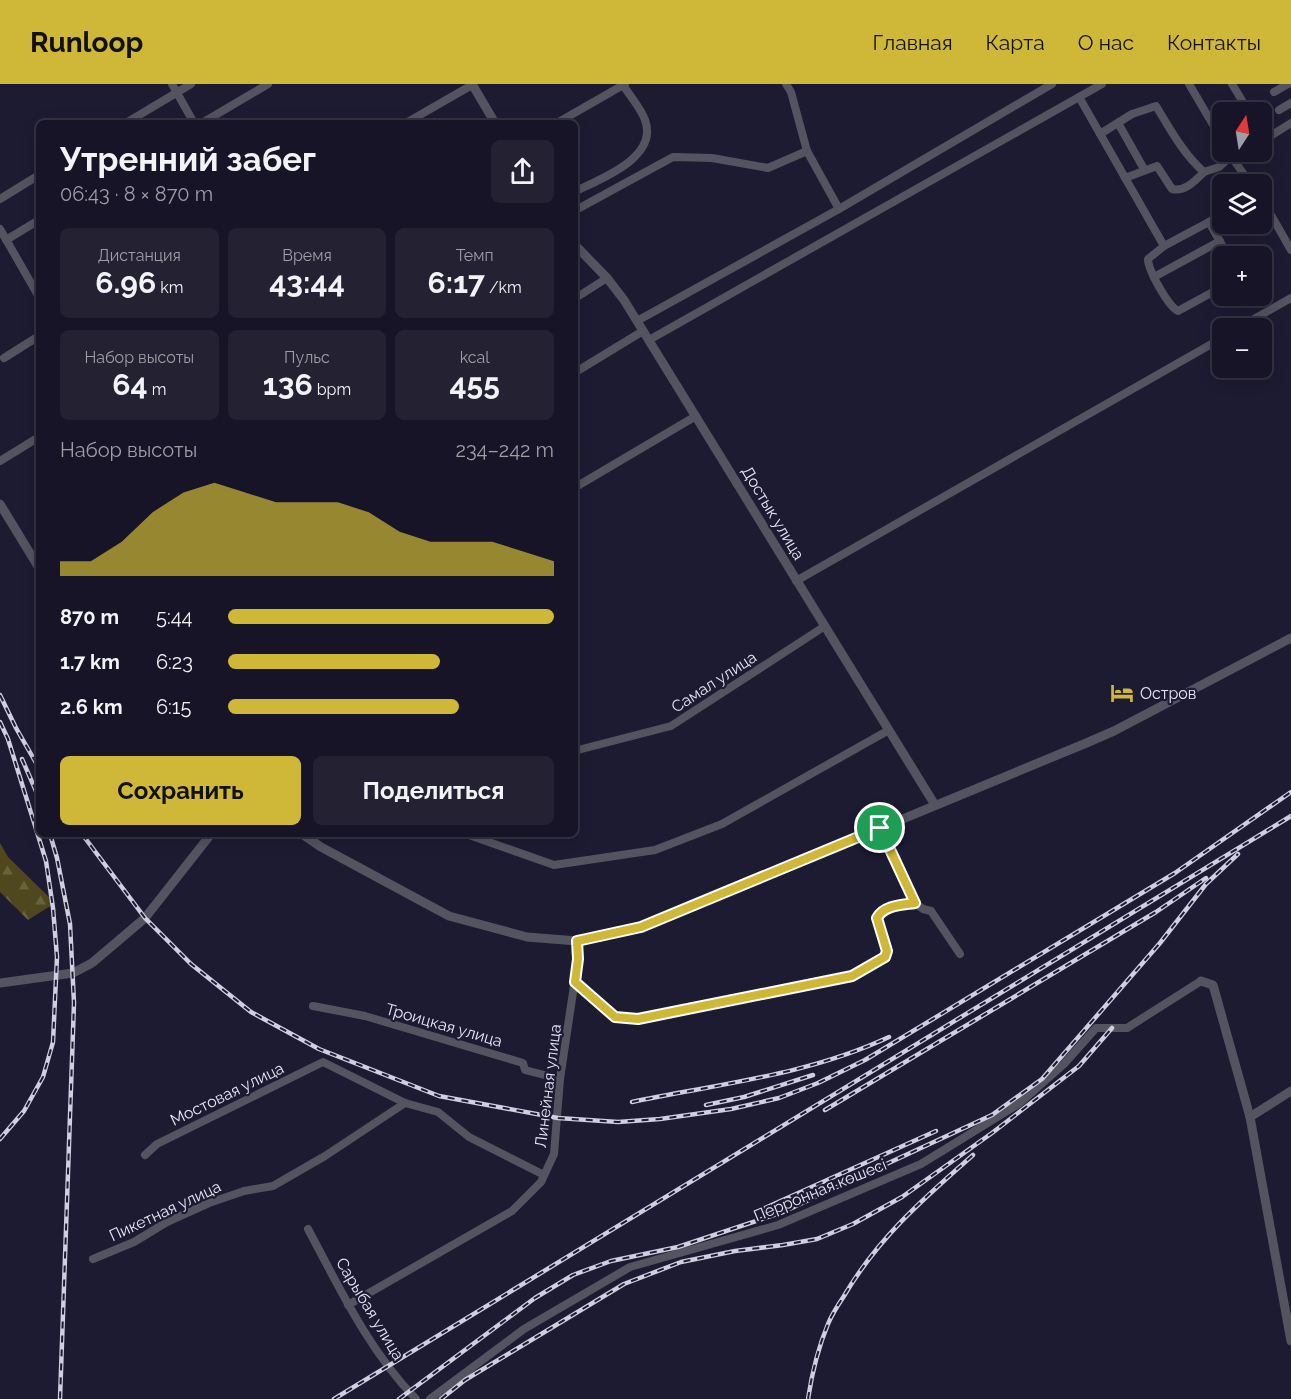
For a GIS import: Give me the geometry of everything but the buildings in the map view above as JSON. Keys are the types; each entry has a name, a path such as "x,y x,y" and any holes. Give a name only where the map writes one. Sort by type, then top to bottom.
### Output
{"street":[{"path":"172,84 192,120"},
{"path":"131,120 191,84"},
{"path":"207,120 268,84"},
{"path":"411,120 472,84 493,120"},
{"path":"786,84 791,92 807,151 839,209"},
{"path":"637,321 839,209 1052,84"},
{"path":"578,372 1102,84"},
{"path":"1190,84 1212,122"},
{"path":"1232,84 1243,102"},
{"path":"1274,92 1288,84"},
{"path":"562,120 624,85 645,119 648,132 646,143 639,154 609,175 578,190"},
{"path":"1079,97 1164,246"},
{"path":"1279,110 1291,103"},
{"path":"1100,134 1132,114 1156,106 1179,143 1204,172"},
{"path":"1118,123 1144,169"},
{"path":"1272,135 1291,123"},
{"path":"578,209 673,157 712,158 768,168 807,151"},
{"path":"1125,178 1144,169 1158,166 1172,189 1179,190 1191,184 1204,172 1219,168 1224,162"},
{"path":"0,199 36,177"},
{"path":"1272,217 1291,250"},
{"path":"1212,220 1164,246 1148,260 1154,277 1173,308 1178,311 1212,292"},
{"path":"6,240 36,222"},
{"path":"1209,222 1223,246"},
{"path":"0,229 36,292"},
{"path":"1154,277 1220,241"},
{"name":"Достык улица","path":"578,248 607,279 637,321 935,805"},
{"path":"578,297 607,279"},
{"path":"1256,318 1291,298"},
{"path":"4,358 36,338"},
{"path":"796,581 1212,344"},
{"path":"578,486 696,416"},
{"path":"0,461 36,439"},
{"path":"0,504 36,563"},
{"name":"Самал улица","path":"578,750 671,726 825,626"},
{"path":"306,837 448,916 527,937 577,941 641,927 1114,731 1291,638"},
{"path":"475,837 554,865 655,850 722,824 889,730"},
{"path":"880,828 915,903 931,911 960,954"},
{"path":"0,983 73,973 92,963 145,918 209,837"},
{"path":"575,982 615,1017 638,1019 852,976 885,957 887,951 877,918 879,914 887,908 915,903"},
{"name":"Линейная улица","path":"348,1305 512,1211 541,1182 554,1154 560,1079 578,959 577,941"},
{"path":"1201,981 1213,984 1250,1117 1291,1341"},
{"name":"Перронная көшесі","path":"430,1399 524,1329 630,1267 778,1225 921,1164 1020,1103 1064,1064 1096,1028 1127,1028 1201,981"},
{"name":"Троицкая улица","path":"313,1006 365,1016 524,1063 525,1070 560,1079"},
{"name":"Мостовая улица","path":"145,1155 157,1144 323,1062 405,1103"},
{"path":"1250,1117 1291,1091"},
{"path":"405,1103 438,1112 469,1137 544,1175"},
{"name":"Пикетная улица","path":"93,1259 134,1242 167,1222 209,1203 244,1191 273,1186 405,1103"},
{"name":"Сарыбая улица","path":"308,1229 348,1305 397,1380 416,1399"}],"green space":[{"path":"0,843 8,857 55,903 28,920 0,892"}],"railway":[{"path":"0,695 36,763"},
{"path":"0,722 8,739 36,829"},
{"path":"22,759 36,791"},
{"path":"84,837 145,918 191,964 251,1012 319,1049 439,1096 558,1118 618,1122 660,1119 731,1109 779,1098 818,1083 865,1060 1175,873 1291,792"},
{"path":"334,1399 1291,816"},
{"path":"0,1139 24,1111 43,1077 53,1042 57,957 46,861 39,837"},
{"path":"51,837 70,924 74,1003 60,1399"},
{"path":"399,1399 535,1298 573,1275 611,1261 678,1247 783,1212 992,1115 1042,1079 1160,943 1206,884 1238,854"},
{"path":"825,1110 1156,912 1206,878"},
{"path":"441,1399 465,1380 624,1284 681,1262 735,1251 817,1239 853,1224 902,1197 992,1133 1079,1066 1112,1028"},
{"path":"632,1102 795,1070 827,1061 889,1037"},
{"path":"706,1105 744,1097 813,1075"},
{"path":"765,1208 936,1131"},
{"path":"808,1399 821,1342 828,1324 857,1275 902,1220 973,1155"}],"place":[{"name":"Остров","path":"1122,693"}],"route":[{"path":"880,828 915,903 887,908 879,914 877,918 887,951 885,957 852,976 638,1019 615,1017 575,982 578,959 577,941 641,927 880,828"}]}
